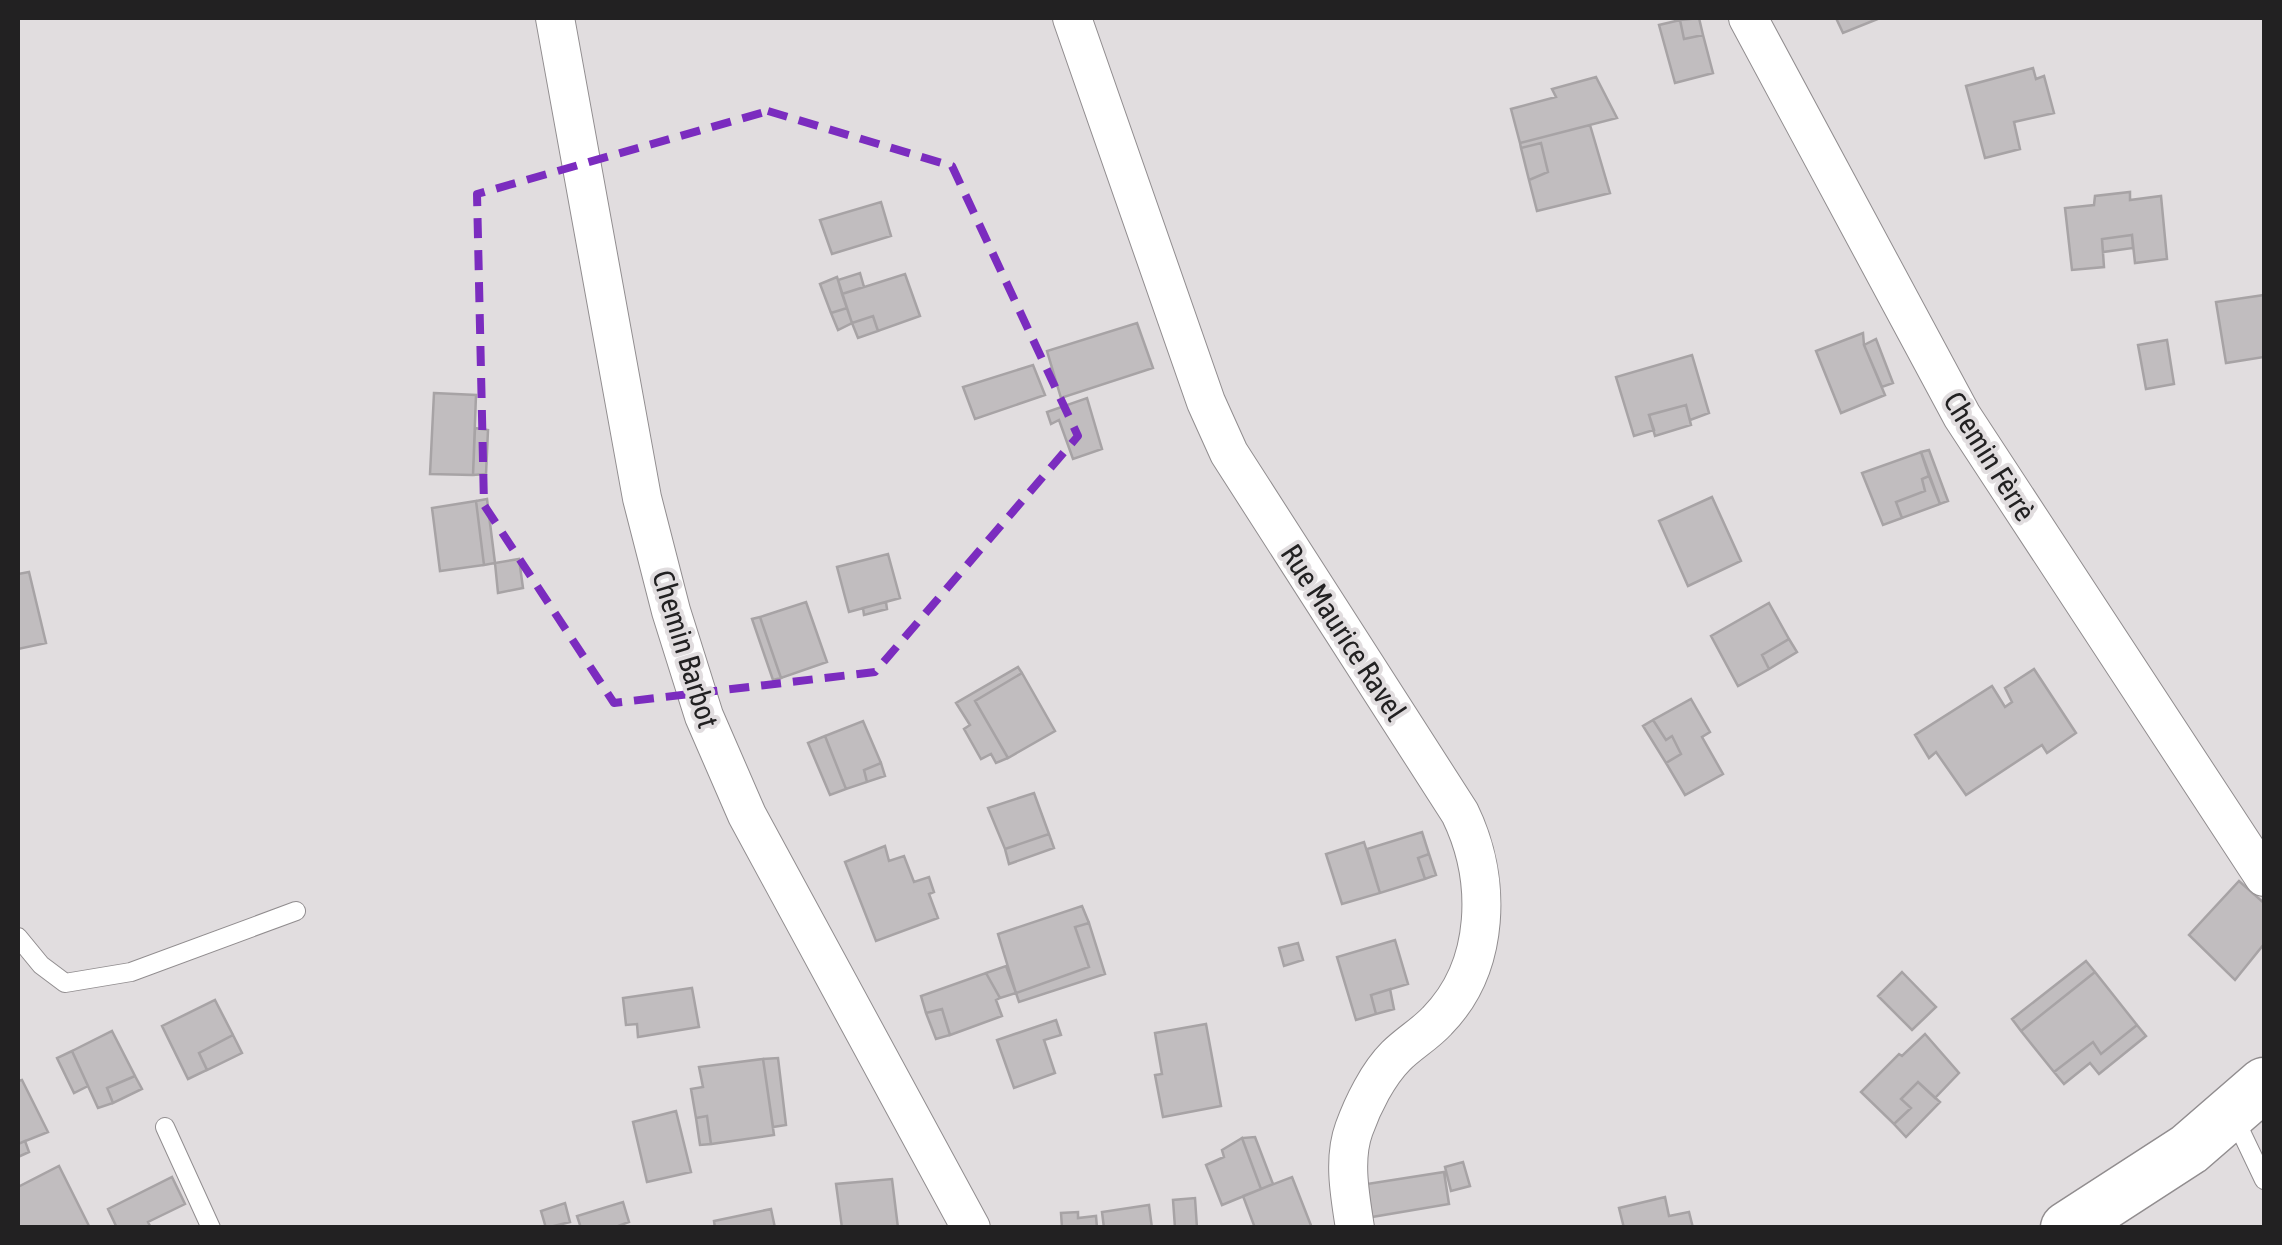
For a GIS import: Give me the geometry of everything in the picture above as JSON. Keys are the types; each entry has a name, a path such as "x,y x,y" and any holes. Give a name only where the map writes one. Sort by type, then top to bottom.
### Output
{"main road":[{"path":"2067,1228 2189,1149 2248,1098"}],"street":[{"name":"Chemin Barbot","path":"555,18 642,498 671,611 704,716 747,815 971,1228"},
{"name":"Rue Maurice Ravel","path":"1072,18 1206,402 1229,453 1460,813 1474,842 1480,874 1482,928 1476,953 1440,1019 1394,1058 1370,1095 1353,1132 1348,1176 1354,1228"},
{"name":"Chemin Fèrrè","path":"1748,18 1962,416 2264,877"}],"lane":[{"path":"18,937 40,965 65,983 132,972 296,911"},
{"path":"2248,1098 2264,1180"},
{"path":"165,1127 211,1228"}],"highlighted area":[{"path":"768,111 952,166 1078,436 875,672 614,703 484,505 477,194"}],"building":[{"path":"1699,18 1703,35 1684,39 1680,20"},
{"path":"1836,18 1880,18 1843,33"},
{"path":"1680,20 1684,39 1703,35 1713,73 1675,83 1659,25"},
{"path":"2033,68 2036,79 2044,76 2054,113 2014,122 2020,149 1985,158 1966,86"},
{"path":"1596,77 1617,118 1520,143 1511,109 1556,97 1552,89"},
{"path":"1590,125 1610,193 1537,211 1529,180 1548,172 1541,143 1521,148 1520,143"},
{"path":"1541,143 1548,172 1529,180 1521,148"},
{"path":"2130,192 2130,200 2161,196 2167,259 2135,263 2132,235 2102,239 2104,267 2072,270 2065,208 2094,205 2095,196"},
{"path":"881,202 891,236 832,254 820,220"},
{"path":"2132,235 2133,248 2103,252 2102,239"},
{"path":"860,273 864,287 842,294 838,280"},
{"path":"905,274 920,316 878,331 873,316 852,323 842,294"},
{"path":"837,277 847,308 831,313 820,284"},
{"path":"2264,295 2264,357 2226,363 2216,302"},
{"path":"847,308 852,323 838,330 831,313"},
{"path":"873,316 878,331 858,338 852,323"},
{"path":"1137,323 1153,368 1061,398 1047,351"},
{"path":"1863,333 1864,345 1885,395 1841,413 1816,351"},
{"path":"1876,339 1893,383 1882,387 1864,345"},
{"path":"2167,340 2174,384 2146,389 2138,345"},
{"path":"1692,355 1709,413 1690,420 1686,405 1649,415 1654,430 1634,436 1616,377"},
{"path":"1033,365 1045,395 975,419 963,387"},
{"path":"434,393 476,395 473,475 430,474"},
{"path":"1087,398 1102,449 1073,459 1059,420 1051,424 1047,412"},
{"path":"1686,405 1691,425 1655,436 1649,415"},
{"path":"475,428 488,430 486,474 473,475"},
{"path":"1929,450 1948,501 1940,504 1921,452"},
{"path":"1921,452 1929,476 1922,479 1925,491 1896,502 1902,518 1883,525 1862,473"},
{"path":"1929,476 1940,504 1902,518 1896,502 1925,491 1922,479"},
{"path":"1712,497 1741,561 1688,586 1659,521"},
{"path":"487,499 495,563 484,565 476,501"},
{"path":"476,501 484,565 440,571 432,508"},
{"path":"888,554 900,598 849,612 837,567"},
{"path":"519,559 523,588 498,593 495,563"},
{"path":"29,572 46,643 18,649 18,574"},
{"path":"806,602 827,662 781,678 760,617"},
{"path":"886,602 887,609 864,615 863,608"},
{"path":"1769,603 1789,639 1762,655 1769,669 1738,686 1711,636"},
{"path":"760,617 781,678 773,680 752,619"},
{"path":"1789,639 1797,652 1769,669 1762,655"},
{"path":"1018,667 1022,673 975,701 1008,758 996,763 991,754 981,759 964,729 970,725 956,703"},
{"path":"2034,669 2076,733 2047,753 2042,745 1966,795 1936,752 1929,758 1915,735 1992,686 2005,707 2012,702 2005,688"},
{"path":"1022,673 1055,731 1008,758 975,701"},
{"path":"1691,699 1710,732 1702,737 1723,774 1685,795 1666,763 1681,754 1672,736 1666,740 1653,720"},
{"path":"1653,720 1666,740 1672,736 1681,754 1666,763 1643,726"},
{"path":"863,721 881,763 864,770 867,782 846,789 825,736"},
{"path":"825,736 846,789 830,795 808,743"},
{"path":"881,763 885,776 867,782 864,770"},
{"path":"1034,793 1049,834 1005,849 988,808"},
{"path":"1422,832 1429,854 1418,858 1425,879 1380,893 1367,849"},
{"path":"1049,834 1054,848 1009,864 1005,849"},
{"path":"1364,842 1380,893 1342,904 1326,854"},
{"path":"885,846 889,861 904,856 914,882 929,877 934,892 929,894 938,918 876,941 845,862"},
{"path":"1429,854 1436,875 1425,879 1418,858"},
{"path":"2239,881 2264,903 2264,944 2235,980 2189,935"},
{"path":"1082,906 1089,923 1075,927 1089,967 1016,993 998,934"},
{"path":"1089,923 1105,974 1019,1002 1016,993 1089,967 1075,927"},
{"path":"1395,940 1408,984 1371,995 1376,1014 1356,1020 1337,957"},
{"path":"1298,943 1303,960 1284,966 1279,948"},
{"path":"2086,961 2095,972 2021,1031 2012,1019"},
{"path":"1006,966 1016,993 1000,998 986,973"},
{"path":"1902,972 1936,1007 1912,1030 1878,996"},
{"path":"2095,972 2137,1025 2101,1054 2093,1042 2054,1072 2021,1031"},
{"path":"986,973 1000,998 996,1000 1002,1016 950,1035 942,1009 926,1013 921,996"},
{"path":"692,988 699,1027 638,1037 637,1024 626,1025 623,998"},
{"path":"1390,989 1394,1009 1376,1014 1371,995"},
{"path":"215,1000 233,1035 199,1053 207,1070 188,1079 162,1026"},
{"path":"942,1009 950,1035 936,1039 926,1013"},
{"path":"1056,1020 1061,1035 1044,1040 1055,1073 1014,1088 997,1040"},
{"path":"1206,1024 1221,1106 1163,1117 1155,1075 1162,1074 1155,1033"},
{"path":"2137,1025 2146,1036 2099,1074 2090,1063 2064,1084 2054,1072 2093,1042 2101,1054"},
{"path":"112,1031 135,1076 107,1088 113,1103 98,1108 72,1051"},
{"path":"1925,1034 1959,1073 1935,1098 1918,1082 1901,1099 1911,1108 1894,1124 1861,1092"},
{"path":"233,1035 242,1053 207,1070 199,1053"},
{"path":"72,1051 88,1086 74,1093 57,1058"},
{"path":"778,1058 786,1125 773,1127 763,1059"},
{"path":"763,1059 774,1135 711,1144 707,1116 696,1118 691,1089 703,1087 699,1067"},
{"path":"135,1076 142,1089 113,1103 107,1088"},
{"path":"22,1080 48,1132 18,1144 18,1081"},
{"path":"1918,1082 1940,1102 1906,1137 1894,1124 1911,1108 1901,1099"},
{"path":"676,1111 691,1172 647,1182 633,1122"},
{"path":"707,1116 711,1144 700,1145 696,1118"},
{"path":"1255,1137 1273,1184 1261,1189 1242,1138"},
{"path":"1242,1138 1261,1189 1222,1205 1206,1165 1224,1157 1222,1150"},
{"path":"25,1141 29,1152 18,1157 18,1144"},
{"path":"1463,1162 1470,1186 1451,1191 1445,1167"},
{"path":"59,1166 90,1228 18,1228 18,1187"},
{"path":"1444,1172 1449,1204 1372,1217 1367,1184"},
{"path":"172,1177 185,1204 148,1222 151,1228 117,1228 108,1209"},
{"path":"1292,1177 1312,1228 1255,1228 1243,1196"},
{"path":"892,1179 898,1228 842,1228 836,1184"},
{"path":"1665,1197 1669,1216 1689,1212 1693,1228 1624,1228 1619,1208"},
{"path":"1195,1198 1197,1228 1175,1228 1173,1200"},
{"path":"623,1202 629,1222 613,1228 581,1228 577,1216"},
{"path":"565,1203 570,1222 546,1228 541,1211"},
{"path":"1149,1205 1152,1228 1104,1228 1102,1212"},
{"path":"771,1209 775,1228 715,1228 714,1221"},
{"path":"1078,1212 1078,1218 1096,1216 1097,1228 1062,1228 1061,1213"}]}
